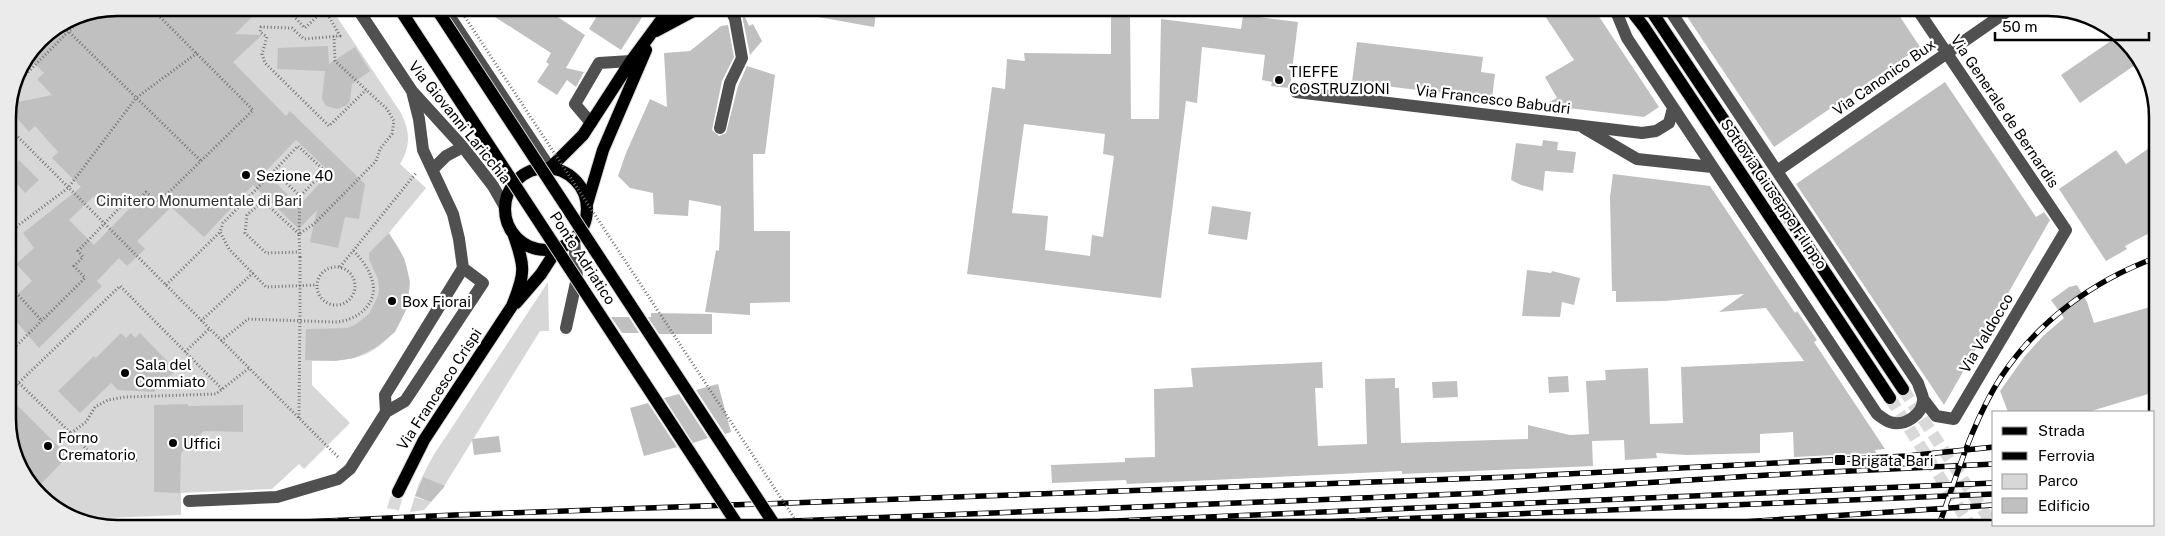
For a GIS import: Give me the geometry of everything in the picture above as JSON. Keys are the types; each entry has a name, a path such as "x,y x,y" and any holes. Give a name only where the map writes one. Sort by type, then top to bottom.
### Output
{"main road":[{"name":"Ponte Adriatico","path":"404,16 734,520"},
{"name":"Ponte Adriatico","path":"441,16 771,520"},
{"path":"550,168 583,136 631,61 665,16"},
{"path":"513,233 530,246 545,250 557,249 574,239 583,227 603,150 654,32 684,16"},
{"name":"Sottovia Giuseppe Filippo","path":"1635,16 1890,398"},
{"name":"Sottovia Giuseppe Filippo","path":"1655,16 1903,389"},
{"path":"512,306 522,282 524,268 513,233 508,225 505,207 510,190 518,179 535,170 550,168 561,170 575,179 584,193 587,206"},
{"path":"512,306 541,274 557,249"},
{"name":"Via Francesco Crispi","path":"398,492 424,440 512,306"}],"street":[{"name":"Via Giovanni Laricchia","path":"362,16 412,91 464,147 493,186 505,207"},
{"path":"449,16 550,168"},
{"path":"720,128 730,83 742,58 734,16"},
{"path":"1617,16 1627,38 1877,414 1890,422 1901,424 1912,419 1920,410 1923,399 1918,383 1674,16"},
{"name":"Via Generale de Bernardis","path":"1921,16 2066,230"},
{"name":"Via Canonico Bux","path":"1777,172 2000,16"},
{"path":"591,123 575,104 600,63 631,61"},
{"path":"386,412 385,395 463,268 453,214 423,150 419,119 412,91"},
{"name":"Via Francesco Babudri","path":"1296,92 1642,133 1656,131 1669,123 1673,108"},
{"path":"1580,126 1638,159 1712,167"},
{"path":"433,169 446,156 464,147"},
{"name":"Via Valdocco","path":"1923,399 1936,416 1954,419 2066,230"},
{"path":"566,328 577,278 574,239"},
{"path":"189,501 277,496 338,480 350,469 386,412 405,401 483,283 463,268"}],"path":[{"path":"16,346 85,278 74,266 83,257 78,251 130,197 136,203 146,192 158,204 253,110 159,16"},
{"path":"294,16 305,28 316,16"},
{"path":"329,16 340,36 304,39 292,28 261,28 260,32 267,37 262,54 268,67 329,126 366,90"},
{"path":"464,16 795,520"},
{"path":"26,74 73,27"},
{"path":"68,31 201,161"},
{"path":"299,234 314,224 376,161 380,149 392,134 394,121 387,109 335,60 334,36"},
{"path":"16,227 68,188 136,98 197,53"},
{"path":"16,135 350,469"},
{"path":"166,285 220,232 223,223 298,146 325,171 300,196 299,418"},
{"path":"274,171 300,196"},
{"path":"340,267 416,172"},
{"path":"299,234 263,200 246,215 245,233 266,253 299,252"},
{"path":"220,232 229,249 266,287 316,284"},
{"path":"221,341 248,319 347,322 360,314 370,304 372,278 353,250"},
{"path":"340,267 350,274 355,285 354,291 347,301 336,305 324,301 317,291 316,284 322,272 327,268 340,267"},
{"path":"201,321 253,273"},
{"path":"16,386 120,286 222,389"},
{"path":"16,293 42,321"},
{"path":"185,352 210,329"},
{"path":"71,433 86,422 95,407 108,400 126,397 216,394 249,368"},
{"path":"19,383 89,453 103,460 138,460"}],"green space":[{"name":"Cimitero Monumentale di Bari","path":"117,16 336,16 401,113 408,132 408,145 400,164 426,188 388,234 399,249 406,266 409,283 408,300 403,316 394,331 382,344 359,357 312,361 312,385 350,423 304,469 299,464 272,489 181,493 181,515 99,518 72,509 56,499 41,485 33,475 22,451 16,426 16,110 24,78 33,61 51,41 72,27 97,18"},
{"path":"548,282 549,331 540,331 443,488 433,483 426,500 431,502 424,510 410,512 419,483 433,456","holes":["422,478 431,481 424,500 415,497"]}],"building":[{"path":"117,16 253,16 235,34 262,35 233,62 286,116 290,111 365,184 359,219 345,217 338,248 310,242 317,210 299,229 253,185 204,237 171,207 137,241 145,249 127,266 119,258 97,281 102,286 39,348 16,321 16,296 32,281 16,264 34,248 23,233 81,187 52,158 58,152 35,126 29,132 17,118 17,102 52,95 37,79 44,73 33,62 46,46 61,33 97,18","holes":["296,140 330,172 299,206 265,172","93,197 101,204 132,206 94,245 69,220"]},
{"path":"493,16 556,16 585,35 566,68 584,72 576,87 567,80 557,95 537,82 549,64 546,62 551,53"},
{"path":"597,16 643,16 621,50 589,29"},
{"path":"742,16 745,16 749,26 753,24 762,41 750,55"},
{"path":"818,16 876,16 874,27"},
{"path":"1111,16 1130,16 1131,119 1159,119 1161,19 1241,29 1243,16 1298,22 1289,88 1271,86 1272,82 1262,80 1265,55 1202,47 1197,103 1186,101 1161,298 967,274 992,87 1005,89 1007,59 1025,61 1024,53 1111,54","holes":["1024,124 1105,134 1103,154 1114,156 1103,237 1092,235 1090,256 1045,250 1048,216 1012,213"]},
{"path":"1545,16 1599,16 1659,107 1644,117 1543,105 1557,98 1545,77 1574,60"},
{"path":"1687,16 1900,16 1920,47 1774,147"},
{"path":"728,25 734,57 722,81 712,130 719,136 726,133 738,86 747,66 775,75 765,154 753,154 754,231 790,231 790,302 750,303 750,315 705,312 716,250 719,251 721,206 689,200 688,216 654,214 653,193 630,188 618,176 650,99 667,107 664,53 690,51 721,26"},
{"path":"2112,40 2124,51 2134,65 2080,103 2061,75"},
{"path":"1357,42 1483,57 1481,72 1495,74 1492,99 1352,82"},
{"path":"328,46 329,64 355,47 370,71 352,84 350,101 347,105 338,109 326,106 322,99 325,71 277,69 278,48"},
{"path":"1945,82 2036,217 2044,212 2050,220 1944,405 1796,184"},
{"path":"1543,140 1558,142 1557,150 1576,152 1573,173 1545,171 1543,191 1511,180 1516,143 1542,146"},
{"path":"2149,148 2149,233 2125,246 2127,249 2106,261 2059,189 2116,150 2126,164"},
{"path":"19,160 39,180 25,193 16,182 16,164"},
{"path":"1613,174 1710,186 1795,313 1797,311 1817,340 1814,342 1885,449 1875,450 1876,453 1794,457 1793,432 1760,434 1760,453 1686,455 1656,453 1657,458 1625,460 1624,440 1592,441 1593,466 1402,474 1402,471 1127,484 1126,480 1052,483 1051,465 1125,462 1125,458 1155,457 1154,389 1193,387 1191,368 1322,362 1323,388 1315,388 1318,446 1367,444 1365,379 1395,378 1395,388 1399,388 1401,443 1528,439 1528,425 1570,435 1589,434 1586,381 1606,380 1605,370 1648,368 1650,424 1683,423 1681,367 1804,361 1766,308 1719,312 1744,294 1664,301 1616,302 1616,291 1612,291 1610,197"},
{"path":"1212,206 1251,212 1247,240 1208,234"},
{"name":"Box Fiorai","path":"389,233 404,258 410,282 407,308 395,332 375,348 354,358 335,361 305,360 306,329 347,328 355,325 369,314 378,296 379,289 378,279 369,259 369,253"},
{"path":"1527,270 1551,273 1552,271 1580,278 1574,305 1562,302 1560,317 1522,316"},
{"path":"2077,285 2087,302 2094,323 2149,307 2149,394 2091,411 2008,411 2000,391 2025,356 2043,336 2064,318 2051,300 2069,287"},
{"path":"651,313 712,314 712,334 659,334 648,317 651,317"},
{"path":"611,317 629,317 639,333 622,333"},
{"name":"Sala del Commiato","path":"121,333 126,338 131,333 135,338 140,333 176,370 154,392 118,390 111,383 80,413 58,391"},
{"path":"1568,376 1569,392 1549,393 1548,377"},
{"path":"1457,381 1458,397 1433,398 1432,382"},
{"path":"718,384 731,432 725,434 696,390"},
{"path":"679,394 708,438 693,443 664,398"},
{"path":"648,403 677,447 644,456 630,408"},
{"name":"Forno Crematorio","path":"16,404 68,456 40,484 27,464 18,439"},
{"name":"Uffici","path":"188,404 188,406 243,405 243,432 204,431 181,453 180,493 154,492 154,405"},
{"path":"499,436 501,452 474,455 472,439"},
{"path":"423,477 445,486 431,502 415,496"}],"tunnel":[{"path":"1903,389 1990,520"},
{"path":"1890,398 1967,520"},
{"path":"392,520 398,492"}],"railway":[{"path":"1941,520 1965,451 1981,413 2001,377 2016,357 2032,338 2069,305 2110,278 2149,260"},
{"path":"347,520 1510,477 1907,456 1992,447"},
{"path":"820,520 1483,493 1768,475 1992,464"},
{"path":"1137,520 1992,483"},
{"path":"1369,520 1992,494"},
{"path":"1771,520 1992,505"}],"place":[{"name":"TIEFFE COSTRUZIONI","path":"1279,80"},
{"name":"Sezione 40","path":"246,175"},
{"name":"Box Fiorai","path":"392,301"},
{"name":"Sala del Commiato","path":"125,373"},
{"name":"Uffici","path":"173,443"},
{"name":"Forno Crematorio","path":"48,446"},
{"name":"Brigata Bari","path":"1840,460"}]}
